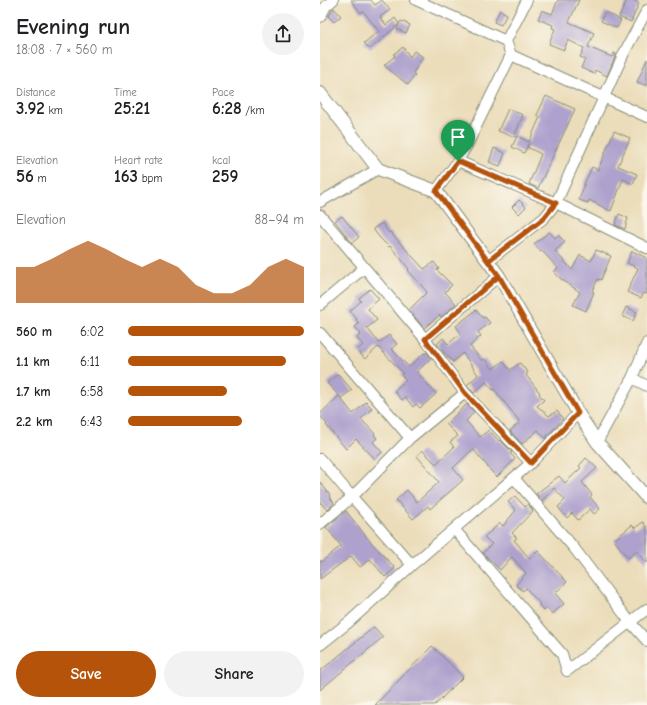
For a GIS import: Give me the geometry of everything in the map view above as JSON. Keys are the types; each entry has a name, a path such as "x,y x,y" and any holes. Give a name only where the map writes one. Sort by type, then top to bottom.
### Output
{"street":[{"path":"320,17 326,6 333,0"},
{"path":"416,0 506,41 511,54 647,117"},
{"path":"506,41 528,0"},
{"path":"488,261 544,218 556,203 624,53 647,10"},
{"path":"436,191 458,161 511,54"},
{"path":"320,93 378,169 436,191 499,276 578,413 598,442 647,498"},
{"path":"458,161 556,203 647,248"},
{"path":"320,202 378,169"},
{"path":"320,215 425,339 465,393 531,463"},
{"path":"320,305 364,268"},
{"path":"425,339 499,276"},
{"path":"320,332 410,438"},
{"path":"598,442 632,378 647,343"},
{"path":"632,378 647,386"},
{"path":"320,524 352,497 410,438 465,393"},
{"path":"320,645 349,622 412,565 531,463 578,413"},
{"path":"320,459 412,565"},
{"path":"514,478 574,548 630,622 647,641"},
{"path":"454,529 562,654 567,671 647,609"}],"building":[{"path":"351,0 371,0 375,5 382,0 390,10 380,17 386,25 395,18 399,24 370,49 364,43 379,31 363,11 361,13"},
{"path":"558,0 579,0 569,22 594,33 588,47 612,57 614,53 616,54 607,76 595,70 594,74 581,68 585,59 580,57 584,48 568,40 564,50 549,44 555,29 552,28 553,25 538,19 542,10 552,14"},
{"path":"627,0 633,0 639,3 631,22 619,17"},
{"path":"334,8 341,16 334,22 328,16"},
{"path":"500,10 507,14 501,25 494,22"},
{"path":"605,12 621,20 617,28 601,21"},
{"path":"401,21 410,25 406,33 397,29"},
{"path":"403,47 410,57 414,51 423,57 413,73 415,75 408,85 384,65"},
{"path":"647,59 647,86 637,82"},
{"path":"546,96 575,109 538,188 529,184 541,154 527,147 524,153 512,147 517,136 529,142 540,117 537,115"},
{"path":"508,109 523,115 514,137 498,131"},
{"path":"614,131 630,138 618,166 637,174 633,184 623,179 611,211 589,200 588,203 579,200 592,167 598,170"},
{"path":"494,148 505,153 500,166 489,162"},
{"path":"519,200 526,207 519,214 512,207"},
{"path":"619,214 628,218 625,229 615,225"},
{"path":"342,216 359,237 352,243 335,221"},
{"path":"382,223 389,233 390,232 424,269 434,262 439,269 437,270 452,285 445,292 456,304 441,317 440,315 424,328 409,310 427,292 390,246 389,247 373,229"},
{"path":"549,232 555,238 558,235 565,242 555,251 572,270 580,255 591,261 596,250 611,256 601,280 598,279 592,291 594,292 586,311 573,305 580,292 561,279 554,272 558,268 534,244"},
{"path":"632,251 647,258 647,294 644,293 641,298 627,292 638,268 627,263"},
{"path":"370,289 379,299 368,309 377,320 367,328 379,343 389,335 397,344 391,349 409,367 424,353 425,354 427,352 431,358 417,372 436,394 420,408 416,404 413,407 405,397 402,400 394,391 406,380 401,375 403,373 378,347 365,359 357,350 363,345 357,338 361,334 355,327 359,324 356,320 357,319 350,311 361,301 359,298"},
{"path":"626,307 637,312 633,321 622,316"},
{"path":"476,310 490,323 478,332 481,336 470,346 482,361 484,359 493,369 503,361 510,370 520,363 528,373 526,375 544,400 537,406 549,416 557,411 563,419 545,438 538,430 522,444 510,431 520,422 494,389 493,390 486,382 474,393 467,385 478,375 463,353 453,362 437,344 443,338 448,344 461,333 456,326"},
{"path":"338,374 352,390 341,398 327,383"},
{"path":"339,396 353,414 366,402 372,408 361,419 375,434 374,435 377,438 373,442 382,452 375,459 356,439 346,449 320,416 320,414"},
{"path":"467,404 474,412 466,421 480,437 489,430 512,452 510,453 515,459 497,477 473,449 453,468 463,480 430,509 428,506 413,519 396,500 407,490 417,502 439,482 417,456 422,450 436,464 454,447 450,442 458,436 446,424"},
{"path":"586,458 597,468 582,482 592,495 590,497 600,509 594,514 590,509 578,520 572,513 567,518 558,507 565,500 554,488 542,501 536,494 559,476 565,483 581,468 579,466"},
{"path":"320,482 334,503 327,510 320,503"},
{"path":"515,496 525,507 528,504 533,511 512,533 517,538 514,540 530,559 538,551 567,582 555,593 564,604 552,614 547,608 544,611 526,588 523,591 516,585 526,573 512,557 500,570 483,553 492,544 484,537 500,523 503,526 516,510 508,502"},
{"path":"346,511 369,540 395,568 385,577 370,559 360,567 351,556 320,579 320,560 321,562 341,546 326,527"},
{"path":"643,522 647,528 647,563 637,551 628,558 614,540 632,525 635,528"},
{"path":"374,627 383,637 320,690 320,671"},
{"path":"432,646 463,677 435,705 375,705"}],"route":[{"path":"458,161 436,191 499,276 578,413 531,463 465,393 425,339 499,276 488,261 544,218 556,203 458,161"}]}
